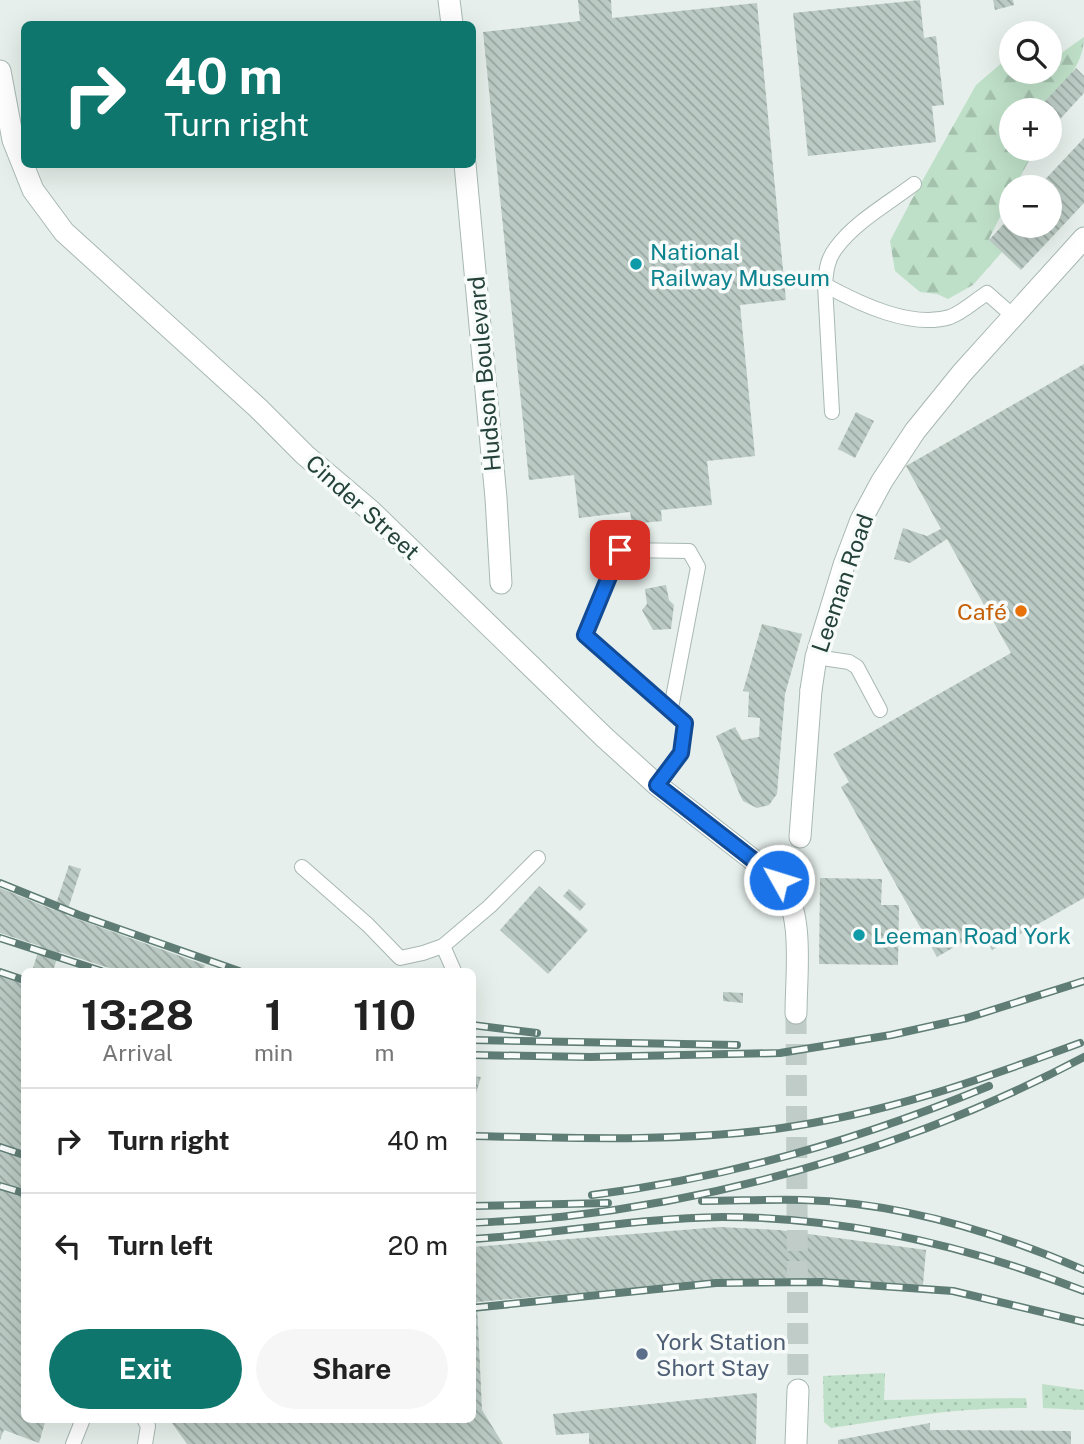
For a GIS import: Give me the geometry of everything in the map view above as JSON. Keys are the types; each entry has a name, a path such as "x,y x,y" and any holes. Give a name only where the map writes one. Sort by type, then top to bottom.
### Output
{"street":[{"path":"449,0 452,21"},
{"name":"Cinder Street","path":"0,71 13,140 21,160"},
{"name":"Cinder Street","path":"24,168 33,190 64,232 306,455 371,511 604,737 657,785 779,880 791,898 796,930 796,1013"},
{"name":"Hudson Boulevard","path":"465,168 498,517 501,583"},
{"name":"Leeman Road","path":"800,837 816,657 844,565 861,520 882,481 915,431 1012,315 1084,237"},
{"path":"796,1444 798,1391"}],"lane":[{"path":"832,412 825,285 827,265 835,248 862,223 914,184"},
{"path":"825,285 871,309 912,318 951,317 987,293 1012,315"},
{"path":"657,785 681,753 685,723 585,635 620,550 690,551 698,567 671,708"},
{"path":"816,657 849,662 857,667 880,710"},
{"path":"302,867 400,957 443,946 490,906 538,858"},
{"path":"443,946 453,968"},
{"path":"73,1444 81,1423"},
{"path":"145,1444 146,1423"}],"green space":[{"path":"1084,37 1080,59 1062,84 1062,53"},
{"path":"999,65 999,84 1062,84 1049,98 999,98 999,161 1029,161 1021,175 999,175 999,219 989,239 1002,252 973,285 948,299 937,294 920,292 895,271 890,241 976,85"},
{"path":"885,1373 884,1400 1026,1398 1027,1408 953,1411 831,1428 824,1422 823,1376"},
{"path":"1042,1384 1084,1390 1084,1410 1043,1408"}],"building":[{"path":"578,0 611,0 612,18 757,3 786,300 740,305 755,456 707,461 712,505 661,510 662,521 632,524 630,512 579,518 574,475 529,480 483,32 580,21"},
{"path":"920,0 924,38 936,36 944,105 932,106 936,142 808,156 793,13"},
{"path":"993,0 1013,0 1014,5 995,10"},
{"path":"1076,68 1084,76 1084,93 1062,117 1062,98 1048,98"},
{"path":"1084,138 1084,203 1062,226 1062,175 1049,175"},
{"path":"999,229 999,238 1051,238 1021,270 989,240"},
{"path":"1084,364 1084,898 992,950 982,931 937,957 841,787 849,782 833,754 1011,653 947,539 910,563 894,559 903,528 927,536 941,529 906,466"},
{"path":"856,412 874,421 855,458 838,449"},
{"path":"666,585 669,600 674,605 671,629 653,630 642,610 647,604 645,589"},
{"path":"762,624 802,634 785,694 777,794 769,805 757,808 743,801 716,736 735,727 742,740 759,737 760,718 748,717 749,692 743,691"},
{"path":"69,865 81,869 66,915 205,965 204,968 110,968 59,952 54,968 33,968 40,946 0,933 0,888 54,910"},
{"name":"Leeman Road York","path":"820,878 882,879 881,905 899,905 898,965 819,964"},
{"path":"539,886 588,930 548,974 500,930"},
{"path":"569,889 586,904 580,911 563,896"},
{"path":"0,976 21,983 21,1423 45,1423 39,1443 4,1430 0,1440"},
{"path":"723,992 743,993 743,1003 723,1001"},
{"path":"476,1076 481,1077 476,1093"},
{"path":"720,1227 779,1230 926,1250 923,1285 818,1278 724,1280 477,1302 482,1410 503,1444 187,1444 172,1423 476,1423 476,1247"},
{"path":"757,1393 756,1444 589,1444 589,1433 556,1435 553,1414"},
{"path":"930,1423 930,1430 1071,1431 1071,1444 838,1444 838,1440"}],"tunnel":[{"path":"796,1013 798,1390"}],"railway":[{"path":"0,883 79,915 230,968"},
{"path":"0,938 92,968"},
{"path":"0,972 21,979"},
{"path":"476,1055 590,1057 780,1053 891,1035 967,1018 1084,981"},
{"path":"476,1025 537,1033"},
{"path":"476,1040 737,1045"},
{"path":"476,1136 700,1136 815,1123 930,1095 1080,1043"},
{"path":"476,1223 556,1217 634,1207 767,1179 898,1139 1024,1087 1084,1057"},
{"path":"592,1195 694,1178 794,1154 892,1123 989,1086"},
{"path":"0,1147 21,1154"},
{"path":"0,1186 21,1192"},
{"path":"702,1201 840,1202 912,1213 1017,1243 1084,1270"},
{"path":"476,1206 608,1203"},
{"path":"476,1239 691,1218 769,1218 815,1222 906,1237 996,1260 1084,1291"},
{"path":"476,1308 716,1283 822,1282 953,1291 1084,1322"}],"place":[{"name":"National Railway Museum","path":"636,264"},
{"name":"Café","path":"1021,611"},
{"name":"Leeman Road York","path":"859,935"},
{"name":"York Station Short Stay","path":"642,1354"}],"route":[{"path":"620,550 585,635 685,723 681,753 657,785 779,880"}]}
